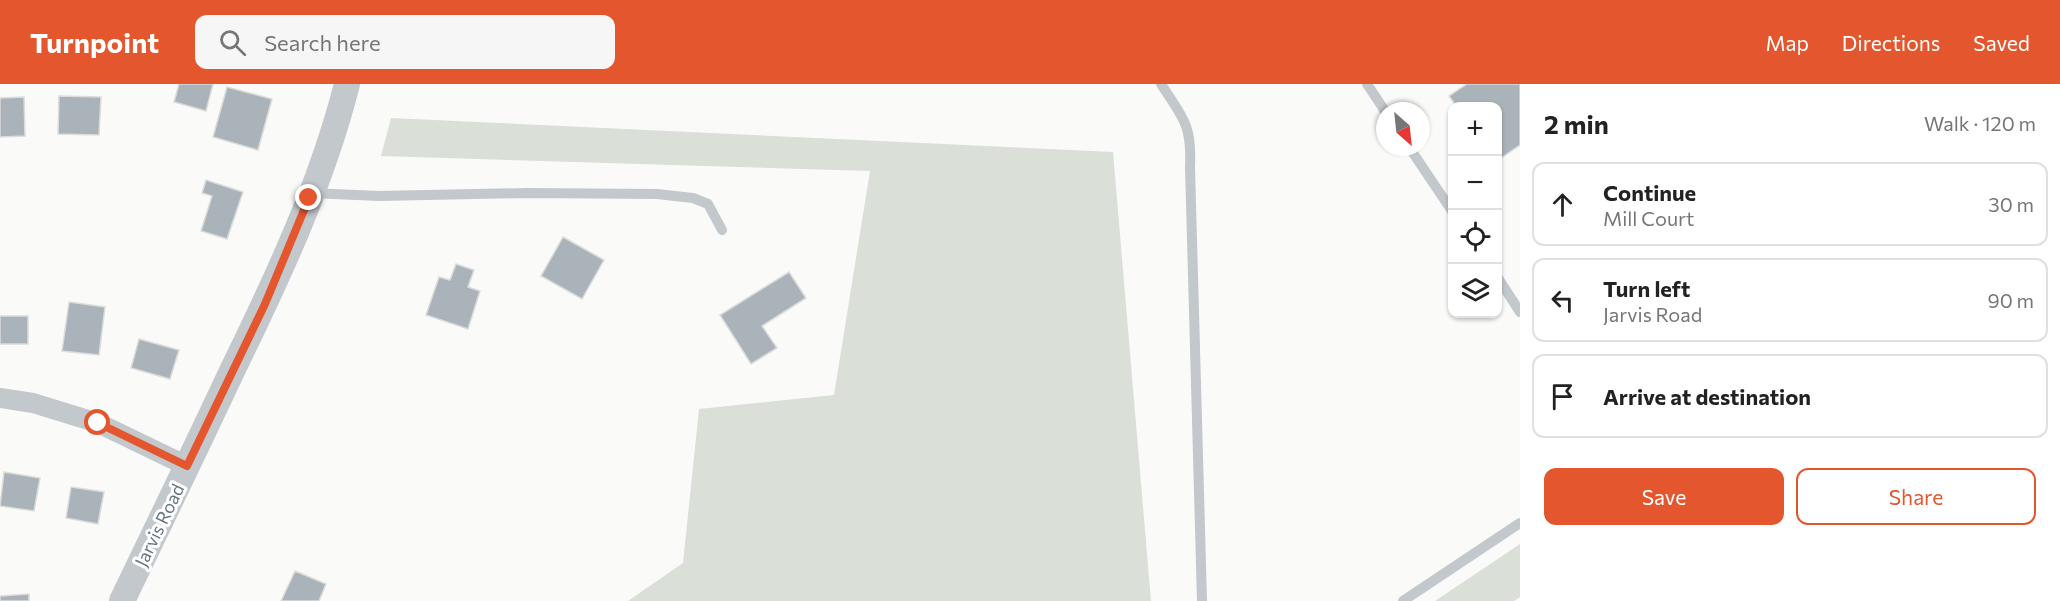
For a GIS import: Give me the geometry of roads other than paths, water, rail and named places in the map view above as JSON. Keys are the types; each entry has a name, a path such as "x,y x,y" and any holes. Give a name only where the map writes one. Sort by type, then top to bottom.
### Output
{"street":[{"name":"Jarvis Road","path":"122,601 265,304 311,193 347,84"},
{"path":"0,398 33,403 98,423 187,466"}],"lane":[{"path":"1161,84 1187,124 1191,143 1202,601"},
{"path":"1367,84 1379,102"},
{"path":"1416,156 1451,210"},
{"path":"311,193 379,196 539,193 675,196 693,198 708,204 722,230"},
{"path":"1502,285 1520,312"},
{"path":"1404,601 1520,523"}]}
